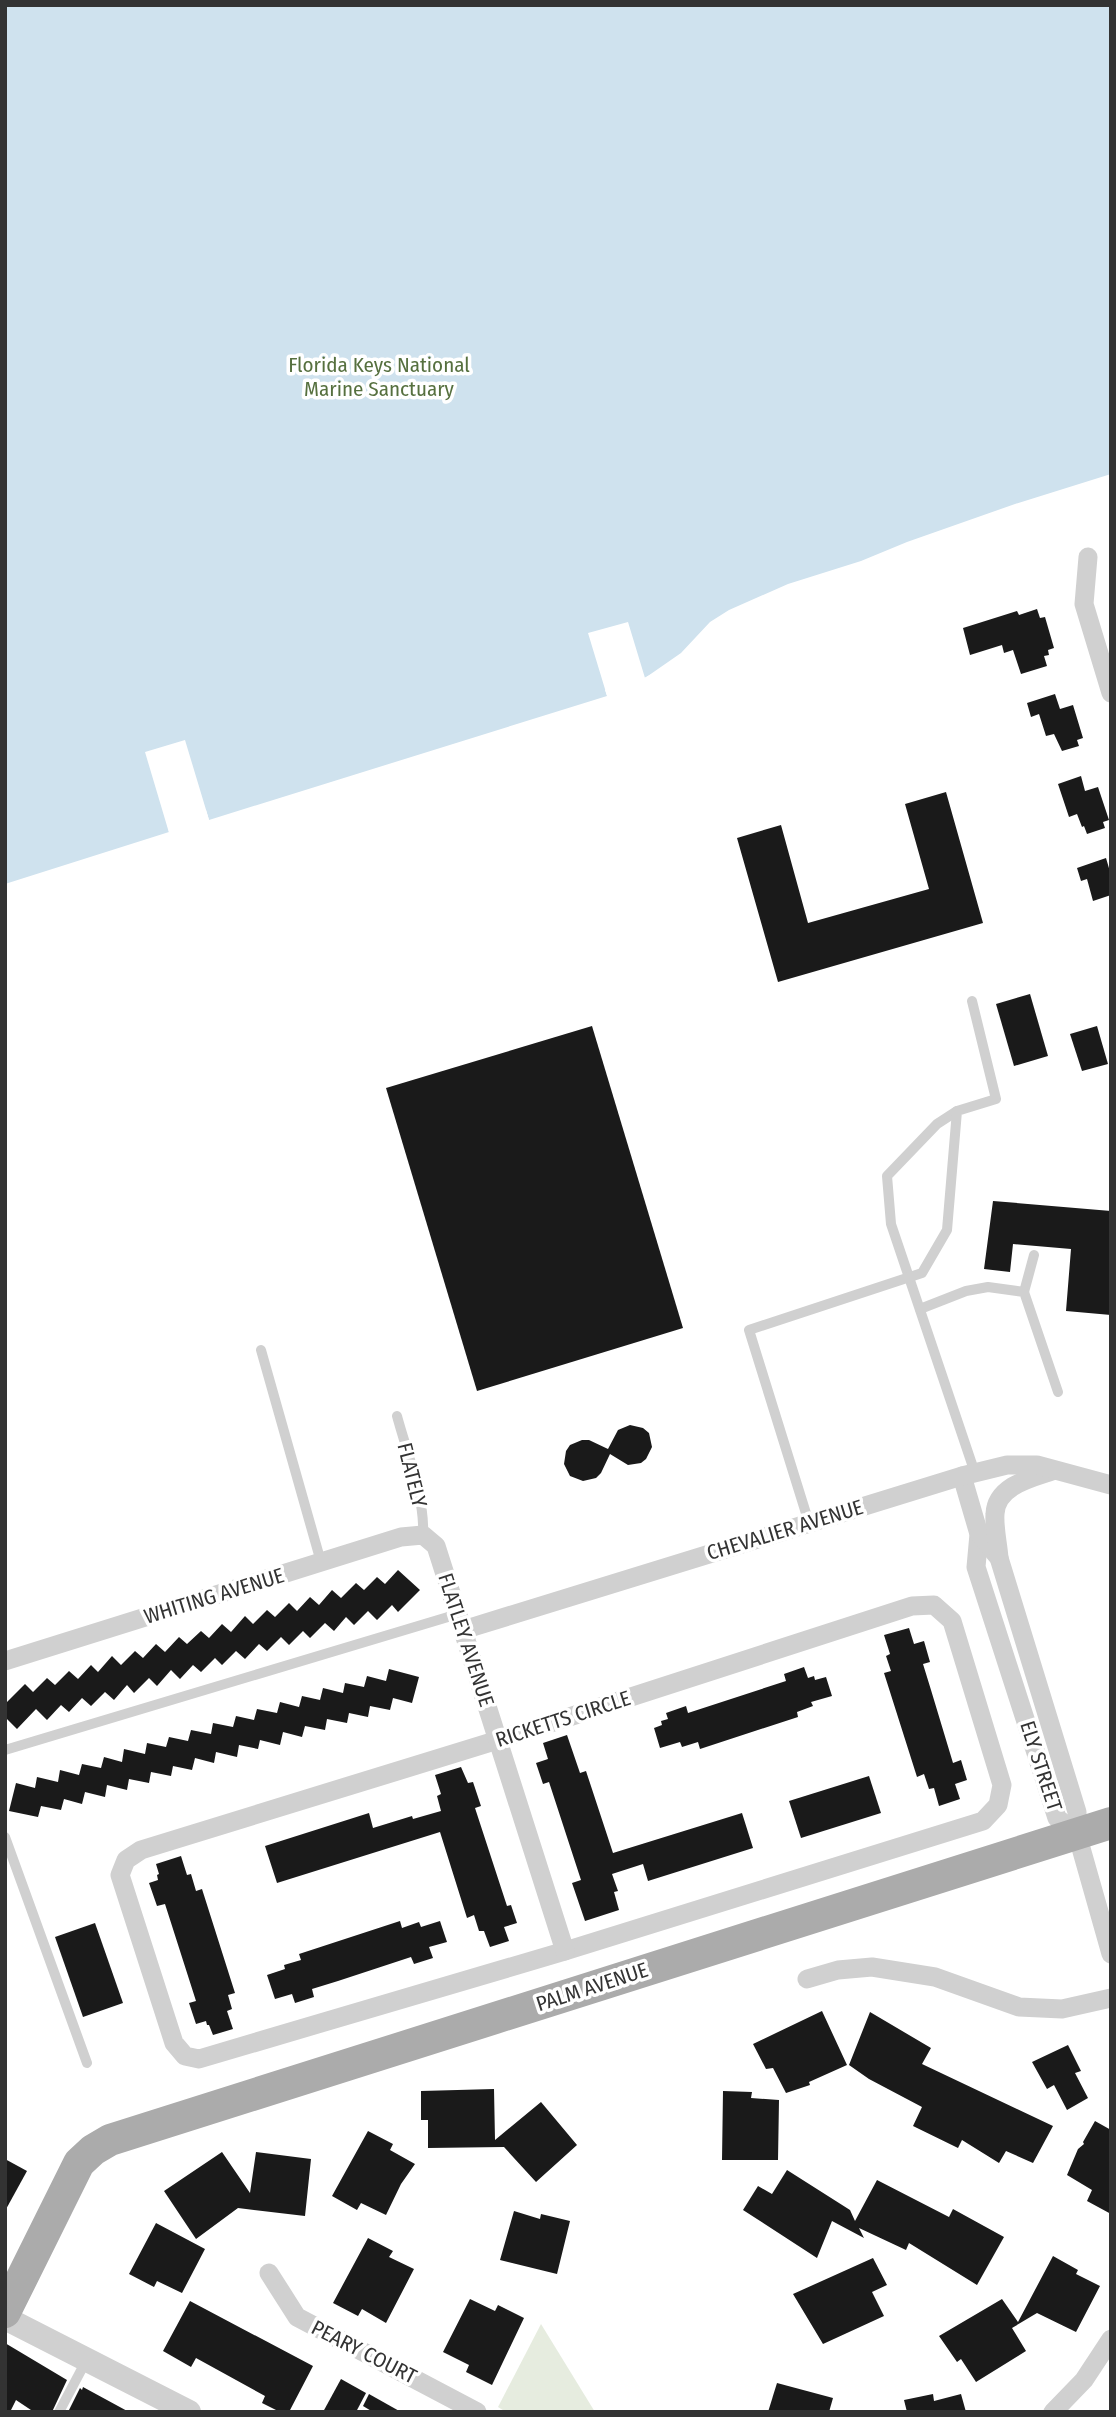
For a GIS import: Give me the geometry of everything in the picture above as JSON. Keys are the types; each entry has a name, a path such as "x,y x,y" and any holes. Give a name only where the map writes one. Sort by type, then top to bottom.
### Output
{"main road":[{"name":"PALM AVENUE","path":"5,2312 79,2164 93,2150 110,2140 1111,1823"}],"street":[{"path":"1088,556 1084,604 1111,693"},
{"name":"CHEVALIER AVENUE","path":"460,1622 1007,1465 1037,1465 1111,1485"},
{"name":"ELY STREET","path":"1055,1470 1018,1483 1004,1493 994,1512 999,1558 1077,1812 1077,1834"},
{"name":"ELY STREET","path":"969,1474 979,1534 976,1567 1057,1818 1077,1834"},
{"name":"ELY STREET","path":"979,1534 999,1558"},
{"name":"WHITING AVENUE","path":"5,1661 401,1537 423,1535"},
{"name":"FLATLEY AVENUE","path":"423,1535 436,1546 565,1951"},
{"name":"RICKETTS CIRCLE","path":"934,1605 952,1621 1002,1785 998,1805 983,1821 565,1951 199,2059 185,2056 174,2043 120,1875 126,1860 141,1850 498,1740 912,1606 934,1605"},
{"path":"1006,1659 1028,1652"},
{"path":"1038,1760 1059,1754"},
{"path":"1077,1834 1111,1954"},
{"path":"807,1979 838,1970 872,1967 935,1977 1019,2007 1062,2009 1111,1998"},
{"name":"PEARY COURT","path":"269,2273 297,2317 477,2412"},
{"path":"5,2318 189,2412"},
{"path":"1052,2412 1084,2380 1111,2339"}],"lane":[{"path":"969,1474 920,1308 891,1223 887,1176 937,1124 957,1111 996,1098 972,1001"},
{"path":"809,1523 749,1330 922,1273 947,1230 957,1111"},
{"path":"1034,1255 1024,1292 1058,1392"},
{"path":"920,1308 965,1291 988,1287 1024,1292"},
{"path":"261,1350 321,1562"},
{"name":"FLATELY","path":"397,1416 424,1521 423,1535"},
{"path":"5,1750 460,1622"},
{"path":"5,1837 87,2063"},
{"path":"59,2412 86,2360"}],"shaded area":[{"path":"541,2324 595,2412 506,2412 498,2407"}],"water":[{"name":"Florida Keys National Marine Sanctuary","path":"5,5 1111,5 1111,486 779,594 725,620 689,655 644,678 605,690 607,696 209,820 206,810 167,823 169,832 5,884"}],"pier":[{"path":"1111,474 1111,489 781,597 727,623 691,658 647,687 643,686 642,682 609,692 608,699 588,633 628,622 645,678 681,653 710,622 729,610 788,584 861,561 1015,504"},
{"path":"185,740 210,823 206,822 204,814 171,825 173,832 170,836 145,752"}],"building":[{"path":"1037,609 1040,618 1045,617 1054,648 1048,650 1049,655 1044,656 1047,666 1021,674 1013,650 1004,653 1002,645 970,655 963,628 1017,611 1019,615"},
{"path":"1055,694 1060,709 1073,705 1083,738 1077,740 1079,746 1062,751 1054,734 1046,736 1039,714 1031,717 1027,703"},
{"path":"1081,776 1085,791 1098,787 1109,820 1103,822 1105,828 1087,834 1077,814 1069,817 1058,784"},
{"path":"946,792 983,923 778,982 737,838 781,825 808,923 929,889 905,804"},
{"path":"1106,858 1111,875 1111,895 1093,901 1087,879 1081,881 1077,868"},
{"path":"1030,994 1048,1056 1014,1066 996,1004"},
{"path":"592,1026 683,1328 477,1391 386,1088"},
{"path":"1097,1026 1108,1064 1082,1071 1070,1034"},
{"path":"993,1201 1111,1211 1111,1315 1066,1311 1071,1249 1013,1244 1010,1272 984,1269"},
{"path":"630,1425 643,1428 649,1433 652,1447 646,1459 641,1463 628,1465 610,1454 596,1478 583,1481 570,1476 564,1464 570,1445 589,1440 608,1449 618,1430"},
{"path":"398,1570 420,1590 398,1612 392,1605 377,1620 368,1611 354,1625 346,1617 334,1631 325,1623 310,1638 303,1631 289,1645 281,1637 267,1651 259,1644 245,1659 236,1651 222,1665 215,1658 201,1672 193,1665 180,1679 171,1670 157,1686 149,1678 134,1693 127,1685 114,1700 105,1692 91,1706 82,1698 69,1712 61,1705 47,1720 36,1709 17,1729 5,1717 5,1704 25,1684 33,1692 47,1678 55,1685 69,1671 78,1679 91,1665 98,1672 112,1656 121,1665 135,1651 143,1658 156,1644 165,1652 179,1637 187,1644 201,1631 209,1638 222,1624 231,1632 245,1616 253,1624 267,1610 275,1617 289,1603 297,1611 310,1597 319,1605 332,1590 341,1598 356,1583 364,1590 377,1577 385,1584"},
{"path":"909,1628 914,1644 924,1641 930,1662 923,1664 953,1763 961,1760 967,1780 955,1784 960,1799 939,1806 934,1788 929,1789 924,1774 917,1777 884,1673 891,1671 886,1656 890,1654 884,1635"},
{"path":"804,1667 808,1678 814,1676 815,1680 826,1677 832,1696 811,1702 813,1706 797,1712 798,1717 700,1749 698,1742 682,1747 680,1742 660,1748 654,1728 662,1725 661,1721 668,1719 666,1713 686,1706 688,1713 786,1681 784,1674"},
{"path":"389,1669 419,1677 412,1703 393,1698 390,1710 370,1706 368,1717 349,1713 347,1723 327,1719 325,1730 305,1726 302,1737 283,1732 280,1745 260,1740 258,1749 239,1745 237,1757 216,1752 214,1763 195,1758 192,1770 173,1766 171,1776 151,1772 149,1783 129,1779 127,1790 107,1785 105,1797 85,1792 82,1804 64,1799 61,1810 41,1806 38,1817 9,1811 16,1783 35,1788 37,1777 58,1782 60,1770 79,1775 82,1764 101,1768 104,1757 122,1762 124,1749 145,1754 147,1743 166,1747 169,1737 188,1741 191,1730 211,1734 213,1723 233,1727 236,1716 254,1720 257,1709 277,1713 280,1702 299,1707 302,1696 320,1700 323,1688 343,1693 345,1683 364,1687 367,1676 386,1681"},
{"path":"567,1735 580,1773 586,1771 613,1853 742,1813 753,1848 648,1881 643,1864 612,1874 618,1891 614,1892 619,1910 585,1921 572,1883 581,1880 549,1782 543,1784 536,1763 548,1759 543,1743"},
{"path":"461,1767 468,1783 473,1782 481,1806 475,1808 507,1906 511,1905 517,1923 504,1927 509,1941 490,1947 484,1931 479,1931 474,1915 467,1918 440,1832 277,1883 265,1846 369,1813 373,1828 412,1816 413,1819 441,1811 437,1796 441,1794 435,1775"},
{"path":"869,1776 881,1813 801,1838 789,1801"},
{"path":"181,1856 187,1875 191,1874 196,1891 202,1889 235,1993 228,1995 232,2009 227,2011 233,2029 213,2035 206,2021 196,2024 189,2003 196,2001 165,1904 157,1906 149,1883 158,1880 156,1864"},
{"path":"400,1921 402,1928 419,1922 421,1927 440,1921 447,1942 429,1947 433,1958 414,1964 411,1957 312,1989 314,1997 295,2003 292,1994 275,1999 267,1975 285,1969 284,1965 301,1960 299,1954"},
{"path":"95,1923 123,2003 83,2017 55,1937"},
{"path":"822,2011 847,2065 809,2082 810,2085 786,2093 773,2068 766,2069 753,2044"},
{"path":"870,2012 931,2048 922,2064 1053,2126 1033,2163 1006,2151 999,2163 962,2140 958,2148 913,2126 922,2107 869,2079 849,2065"},
{"path":"1068,2045 1081,2071 1075,2073 1088,2098 1067,2110 1054,2085 1047,2089 1032,2062"},
{"path":"494,2089 495,2140 541,2102 577,2145 536,2182 504,2147 428,2148 428,2120 421,2120 421,2091"},
{"path":"723,2091 752,2092 751,2098 779,2100 778,2160 722,2160"},
{"path":"1095,2121 1111,2130 1111,2214 1087,2201 1092,2190 1067,2175 1078,2149 1084,2144"},
{"path":"368,2131 393,2144 390,2150 415,2164 401,2184 386,2215 361,2203 357,2210 332,2196"},
{"path":"222,2152 250,2193 256,2152 311,2159 305,2216 238,2208 196,2239 164,2191"},
{"path":"5,2159 27,2171 5,2211"},
{"path":"787,2170 850,2210 855,2221 877,2180 949,2217 953,2209 1004,2237 977,2285 909,2243 906,2250 859,2228 864,2238 832,2221 817,2258 743,2210 758,2186 772,2194"},
{"path":"514,2211 540,2219 541,2214 570,2221 557,2274 500,2260"},
{"path":"156,2223 205,2249 182,2293 157,2281 154,2287 129,2274"},
{"path":"368,2238 393,2251 389,2257 414,2269 386,2323 362,2309 358,2316 333,2303"},
{"path":"1053,2256 1078,2270 1076,2274 1100,2286 1076,2332 1037,2313 1012,2328 1026,2351 976,2382 961,2359 957,2362 939,2336 1002,2299 1018,2322"},
{"path":"873,2258 887,2285 872,2292 884,2316 823,2344 793,2294"},
{"path":"470,2299 495,2311 498,2305 524,2318 492,2385 466,2372 469,2365 443,2352"},
{"path":"190,2301 313,2366 289,2412 280,2412 262,2403 265,2396 196,2358 191,2367 163,2351"},
{"path":"5,2343 67,2380 52,2412 34,2412 16,2400 10,2412 5,2412"},
{"path":"341,2379 366,2393 356,2412 323,2412"},
{"path":"777,2383 833,2398 829,2412 768,2412"},
{"path":"83,2387 129,2412 68,2412"},
{"path":"369,2394 401,2412 373,2412 363,2406"},
{"path":"933,2394 934,2401 961,2394 966,2412 907,2412 904,2400"}]}
